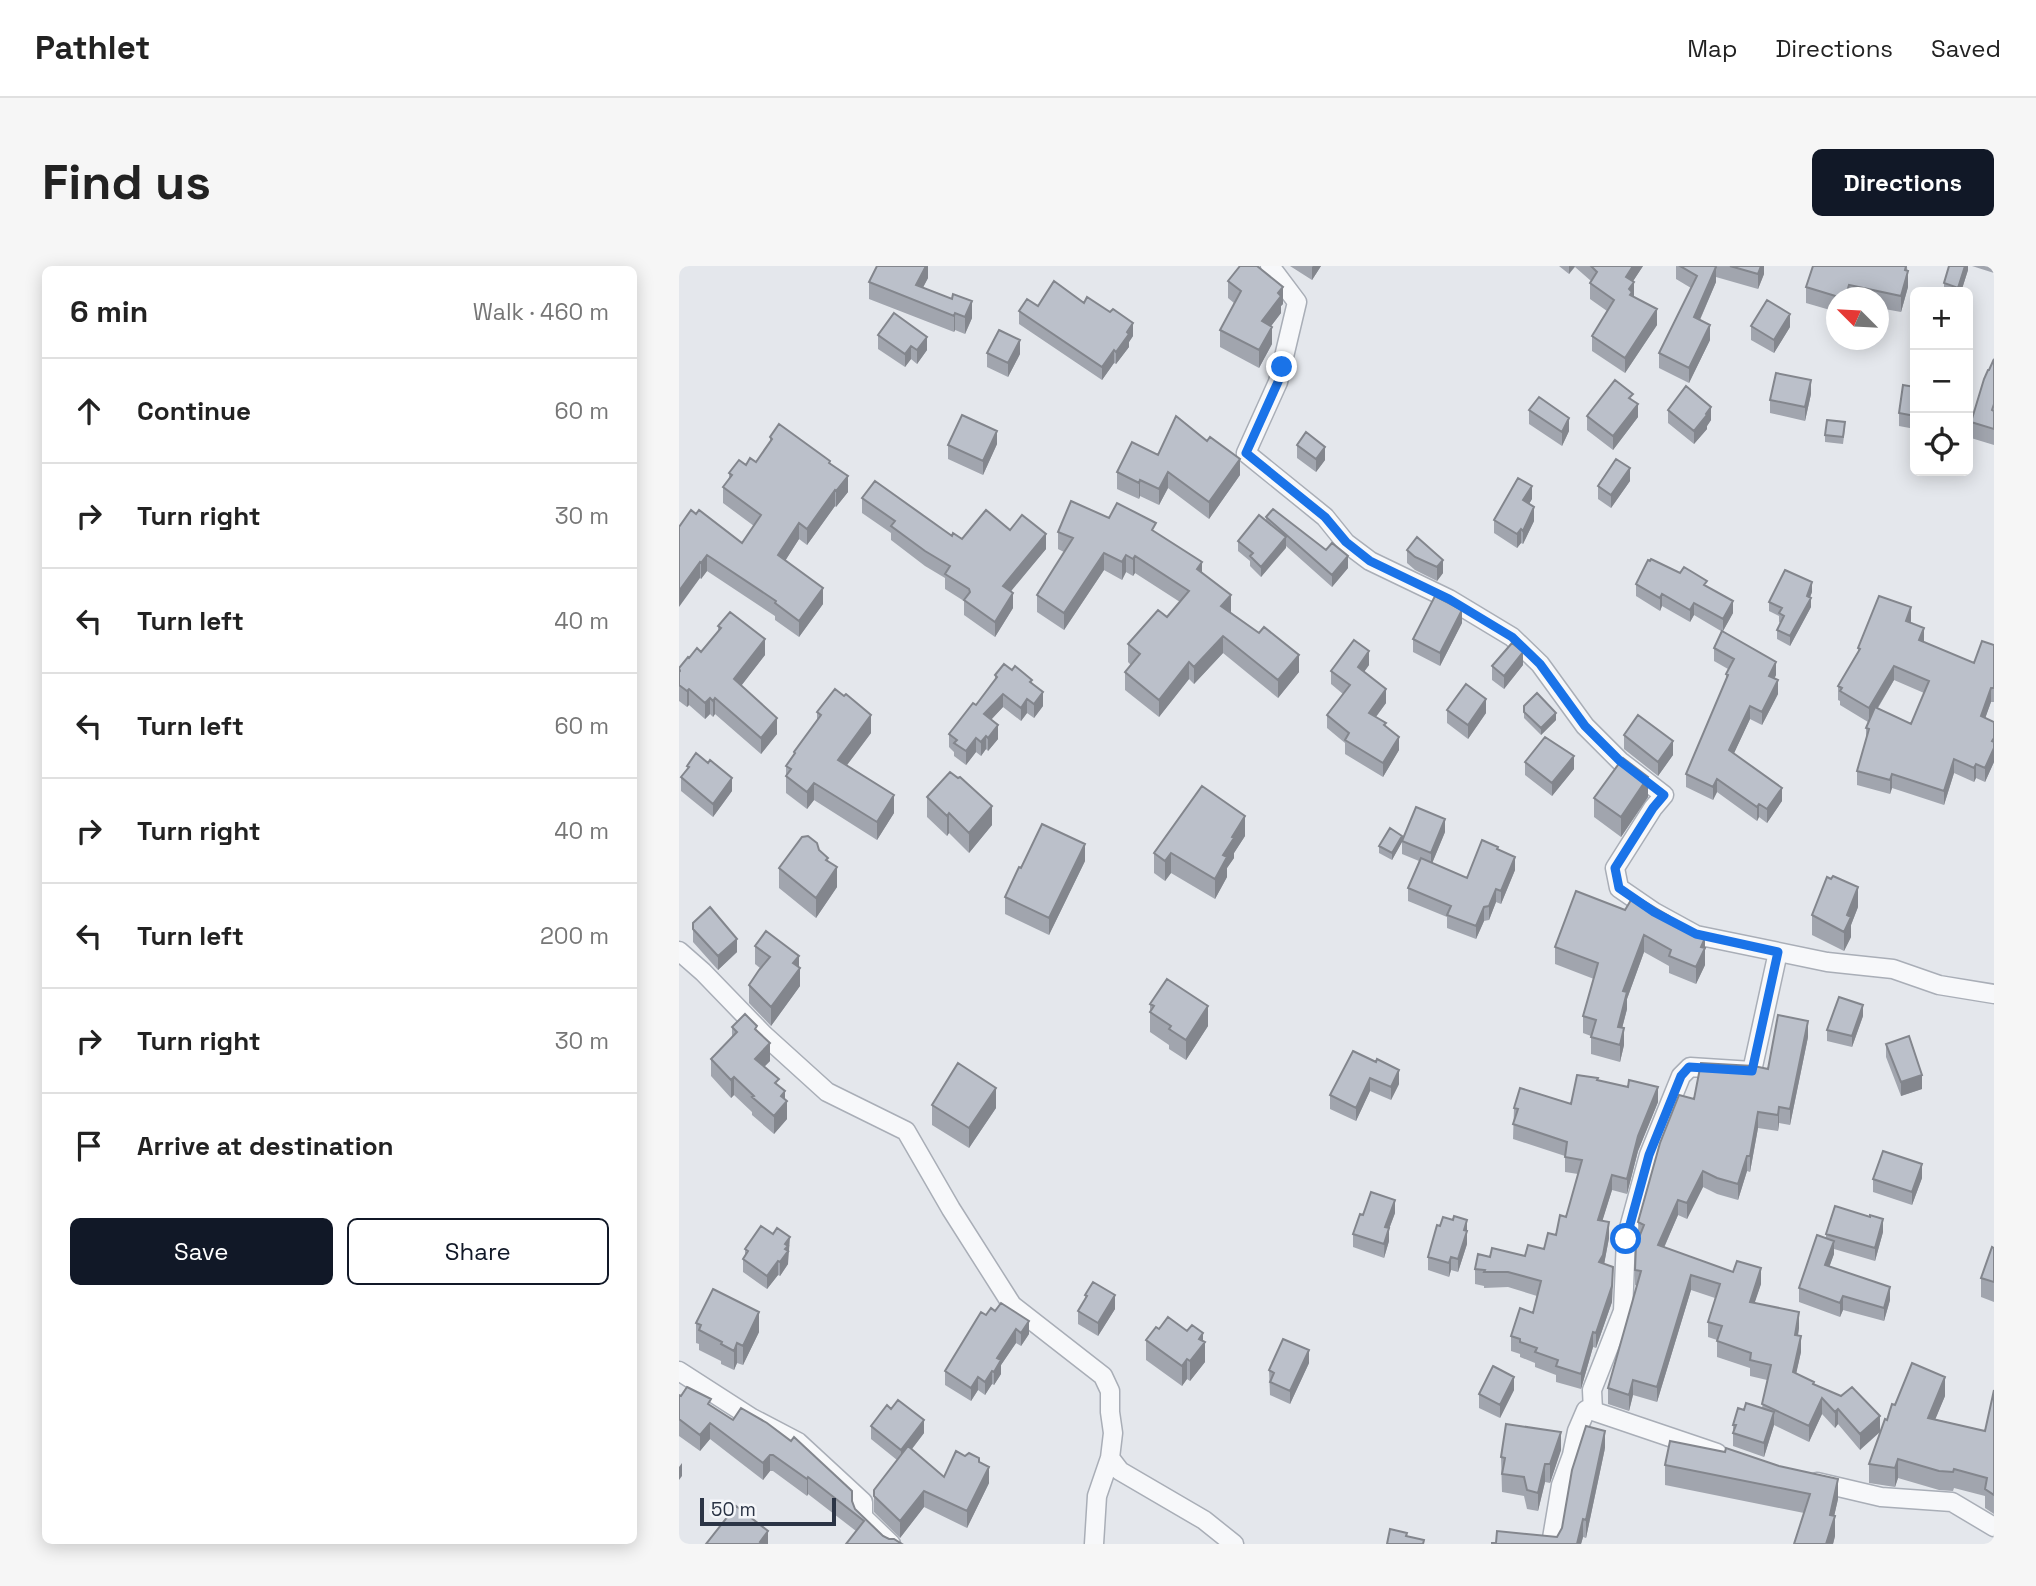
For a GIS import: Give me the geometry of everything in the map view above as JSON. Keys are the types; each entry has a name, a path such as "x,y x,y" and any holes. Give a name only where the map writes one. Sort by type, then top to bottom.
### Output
{"street":[{"path":"1270,266 1297,302 1278,382 1246,453 1325,517 1346,542 1370,561 1449,599 1512,637 1540,664 1585,726 1620,761 1664,795 1615,868 1619,888 1654,912 1696,934 1827,962 1893,969 1939,985 1994,993"},
{"path":"679,951 764,1035 827,1092 906,1131 951,1209 1012,1305 1104,1376 1110,1391 1113,1433 1110,1458 1097,1496 1094,1544"},
{"path":"1735,1459 1593,1411 1593,1390 1623,1311 1626,1239 1649,1155 1663,1116 1681,1076 1689,1067 1752,1071 1778,952"},
{"path":"679,1371 752,1418 798,1442 863,1502 863,1517 891,1544"},
{"path":"1551,1544 1561,1485 1577,1431 1586,1410 1593,1406"},
{"path":"1110,1458 1120,1471 1204,1520 1234,1544"},
{"path":"1795,1477 1881,1497 1952,1502 1994,1527"}],"building":[{"path":"877,266 926,266 916,285 952,299 953,294 972,301 965,317 955,313 954,316 869,282"},
{"path":"1240,266 1257,266 1283,287 1278,293 1281,296 1262,321 1272,327 1259,350 1220,330 1241,291 1228,281"},
{"path":"1591,266 1633,266 1626,277 1634,282 1629,289 1632,292 1630,295 1657,309 1625,358 1592,336 1614,300 1590,283 1597,272"},
{"path":"1680,266 1716,267 1694,317 1710,325 1689,368 1659,353 1697,276"},
{"path":"1730,266 1761,266 1758,274"},
{"path":"1813,266 1906,266 1905,270 1908,271 1901,296 1889,293 1889,287 1826,287 1826,293 1806,287"},
{"path":"1949,266 1965,266 1958,287 1944,283"},
{"path":"1054,281 1084,303 1087,297 1110,312 1113,309 1133,323 1127,332 1129,334 1102,367 1019,311 1027,299 1038,306"},
{"path":"1767,300 1790,314 1774,340 1751,326"},
{"path":"894,313 927,337 917,350 911,346 905,354 878,335"},
{"path":"999,330 1020,340 1008,363 987,353"},
{"path":"1994,359 1994,429 1973,423 1984,379"},
{"path":"1776,373 1811,380 1805,407 1770,400"},
{"path":"1615,380 1633,394 1629,398 1638,404 1613,436 1587,416"},
{"path":"1903,385 1910,386 1910,415 1899,413"},
{"path":"1686,386 1711,407 1694,431 1668,410"},
{"path":"1539,397 1569,418 1562,432 1529,410"},
{"path":"962,415 997,431 983,461 948,445"},
{"path":"1176,416 1207,441 1210,437 1240,459 1209,502 1168,472 1159,489 1117,472 1132,442 1158,455"},
{"path":"1827,420 1845,422 1843,437 1825,435"},
{"path":"779,424 848,476 807,529 799,523 778,555 823,588 799,621 775,603 776,601 707,555 679,591 679,527 691,510 696,514 699,510 742,543 761,515 723,487 739,460 746,465 750,458 756,462"},
{"path":"1306,432 1325,447 1316,459 1297,445"},
{"path":"1616,459 1630,468 1611,495 1598,486"},
{"path":"1518,478 1532,486 1523,500 1534,507 1523,531 1521,529 1517,534 1494,520"},
{"path":"875,481 952,536 953,533 962,539 986,510 1010,530 1022,515 1046,534 1003,586 1013,593 995,622 964,600 970,592 969,589 945,574 950,566 891,526 895,521 862,498"},
{"path":"1071,501 1109,518 1117,503 1156,523 1152,530 1202,562 1197,569 1231,595 1221,606 1259,633 1264,627 1299,655 1278,680 1223,636 1194,667 1189,662 1159,700 1125,672 1140,654 1128,644 1158,610 1167,617 1189,591 1135,556 1133,559 1126,555 1122,562 1104,553 1064,613 1037,595 1073,538 1058,532"},
{"path":"1273,509 1326,550 1332,543 1348,556 1332,575 1266,517"},
{"path":"1259,515 1286,537 1261,567 1250,556 1253,553 1238,541"},
{"path":"1417,537 1443,560 1437,567 1415,557 1407,550"},
{"path":"1651,559 1680,573 1684,567 1707,581 1704,585 1733,601 1723,619 1694,603 1690,610 1662,594 1660,598 1636,584"},
{"path":"1785,570 1812,582 1807,596 1811,598 1790,636 1777,630 1784,616 1779,613 1782,608 1769,602"},
{"path":"1435,596 1462,610 1440,653 1413,639"},
{"path":"1879,596 1911,607 1906,621 1924,628 1919,640 1974,663 1982,641 1994,645 1994,688 1991,688 1981,716 1994,722 1994,748 1985,768 1976,764 1974,768 1954,759 1944,791 1892,774 1890,780 1857,771 1869,729 1866,728 1875,707 1911,724 1929,681 1894,666 1869,708 1840,691 1842,688 1838,686 1860,649 1858,648"},
{"path":"730,612 765,639 734,679 777,718 761,738 715,698 713,701 710,698 705,703 689,689 687,691 679,685 679,668 697,648 701,652 721,628 718,626"},
{"path":"1722,631 1776,662 1769,676 1778,680 1762,712 1750,706 1729,750 1782,788 1767,809 1759,804 1757,807 1717,779 1713,787 1686,774 1734,659 1714,648"},
{"path":"1354,640 1369,651 1358,667 1386,689 1369,713 1386,723 1384,725 1399,737 1383,763 1345,740 1349,733 1327,715 1350,685 1331,671"},
{"path":"1512,643 1523,652 1504,676 1492,666"},
{"path":"1004,664 1012,670 1015,666 1043,692 1034,704 1027,699 1021,708 1003,694 984,714 998,725 988,738 986,736 981,742 976,738 966,751 954,743 957,740 949,734 973,703 976,705"},
{"path":"1466,684 1486,699 1468,725 1447,710"},
{"path":"835,689 844,696 846,694 871,715 838,760 894,795 877,822 814,783 807,792 786,776 791,769 786,766 821,715 817,712"},
{"path":"1537,693 1556,713 1541,728 1524,712 1524,706"},
{"path":"1638,715 1673,741 1658,762 1624,735"},
{"path":"1545,737 1574,756 1552,783 1525,762"},
{"path":"696,753 708,763 710,760 732,778 713,804 681,777"},
{"path":"1623,758 1648,777 1621,817 1594,798"},
{"path":"950,772 960,777 992,806 969,833 949,813 947,816 927,797"},
{"path":"1202,786 1245,816 1223,855 1227,857 1215,879 1171,853 1165,861 1154,853"},
{"path":"1416,807 1445,819 1431,853 1402,841"},
{"path":"1042,824 1085,844 1049,918 1005,897"},
{"path":"1390,828 1402,836 1392,853 1379,846"},
{"path":"808,836 817,843 819,850 828,858 826,860 837,867 816,898 779,868 802,837"},
{"path":"1482,840 1515,857 1501,891 1496,889 1476,926 1447,915 1451,906 1408,888 1421,858 1467,878"},
{"path":"1833,876 1858,887 1847,915 1851,917 1844,932 1812,915 1827,877 1831,879"},
{"path":"1576,891 1625,910 1634,895 1669,916 1667,919 1705,938 1701,947 1705,948 1696,967 1669,956 1671,950 1644,935 1623,991 1627,992 1618,1027 1624,1028 1620,1045 1591,1037 1596,1020 1583,1016 1598,963 1555,947"},
{"path":"710,907 737,939 718,956 693,929 693,923"},
{"path":"766,931 799,956 793,963 800,968 771,1007 749,985 770,957 755,946"},
{"path":"1167,979 1208,1006 1186,1040 1150,1012 1154,1006 1150,1004"},
{"path":"1839,997 1863,1005 1852,1036 1827,1030"},
{"path":"745,1014 757,1026 755,1029 770,1043 755,1059 779,1079 775,1083 785,1091 781,1096 787,1101 774,1116 734,1077 731,1080 711,1059 737,1032 732,1027"},
{"path":"1778,1015 1808,1021 1790,1109 1779,1107 1778,1115 1758,1112 1750,1156 1747,1156 1738,1184 1703,1171 1687,1203 1678,1200 1658,1245 1733,1272 1737,1261 1761,1268 1750,1302 1799,1312 1795,1335 1801,1336 1793,1372 1841,1396 1852,1387 1880,1416 1860,1434 1838,1409 1835,1412 1822,1398 1809,1426 1762,1404 1771,1365 1750,1360 1751,1353 1717,1341 1722,1326 1708,1322 1720,1284 1691,1275 1657,1387 1633,1380 1629,1395 1608,1388 1641,1271 1635,1270 1636,1245 1644,1225 1638,1222 1660,1143 1679,1095 1694,1099 1701,1063 1768,1069"},
{"path":"1909,1036 1922,1075 1901,1082 1886,1044"},
{"path":"1353,1051 1399,1070 1391,1087 1370,1078 1356,1108 1330,1095"},
{"path":"958,1063 996,1088 969,1128 932,1105"},
{"path":"1577,1075 1628,1087 1629,1080 1658,1087 1638,1136 1627,1179 1612,1175 1598,1220 1609,1222 1603,1255 1599,1262 1613,1267 1612,1286 1596,1333 1593,1332 1581,1374 1556,1366 1558,1360 1535,1352 1537,1348 1511,1336 1520,1308 1533,1313 1541,1281 1508,1272 1484,1272 1485,1270 1475,1269 1478,1254 1490,1257 1492,1248 1525,1256 1528,1245 1544,1249 1548,1233 1556,1235 1560,1215 1566,1217 1582,1160 1565,1157 1567,1142 1513,1124 1518,1109 1514,1108 1520,1088 1571,1104"},
{"path":"1883,1151 1922,1164 1912,1192 1873,1179"},
{"path":"1371,1192 1395,1200 1385,1227 1389,1228 1384,1244 1353,1234"},
{"path":"1835,1206 1883,1219 1875,1248 1826,1234"},
{"path":"1454,1216 1467,1220 1464,1230 1467,1231 1458,1259 1451,1257 1449,1263 1428,1257 1437,1225 1440,1226 1443,1217 1453,1220"},
{"path":"761,1226 773,1234 777,1228 790,1237 785,1244 788,1251 767,1276 743,1259 748,1251 745,1249"},
{"path":"1817,1235 1834,1241 1825,1265 1890,1287 1884,1308 1843,1296 1840,1303 1799,1288"},
{"path":"1992,1247 1994,1248 1994,1282 1981,1278"},
{"path":"1093,1282 1115,1295 1098,1323 1078,1311"},
{"path":"713,1289 759,1312 743,1346 737,1343 734,1351 699,1330 701,1325 696,1323"},
{"path":"1001,1303 1029,1321 1021,1333 1016,1329 997,1358 1001,1360 994,1372 992,1371 985,1382 978,1377 971,1388 945,1371 981,1312 986,1315 991,1308 995,1311"},
{"path":"1168,1317 1187,1331 1192,1325 1203,1333 1199,1339 1205,1342 1190,1361 1187,1359 1182,1366 1146,1340"},
{"path":"1283,1339 1309,1350 1290,1391 1270,1382 1274,1373 1269,1370"},
{"path":"1912,1363 1945,1377 1928,1418 1985,1431 1994,1390 1994,1495 1985,1489 1987,1478 1954,1469 1953,1472 1939,1471 1898,1459 1895,1468 1869,1464 1885,1419 1887,1420 1892,1404 1895,1405"},
{"path":"1493,1366 1514,1377 1500,1405 1479,1394"},
{"path":"687,1387 711,1399 708,1404 733,1420 741,1408 791,1441 794,1437 852,1491 855,1509 883,1536 902,1544 846,1544 864,1521 808,1477 807,1479 773,1455 763,1463 710,1423 700,1435 679,1419 679,1395 681,1396"},
{"path":"898,1400 924,1420 901,1450 871,1426 887,1405 891,1409"},
{"path":"1746,1403 1774,1412 1764,1443 1733,1433 1738,1408 1744,1410"},
{"path":"1506,1424 1561,1432 1550,1464 1545,1464 1538,1493 1527,1490 1524,1477 1502,1474 1505,1458 1501,1457"},
{"path":"1586,1426 1605,1431 1586,1520 1583,1519 1577,1544 1492,1544 1496,1543 1497,1531 1557,1537 1562,1528 1572,1470"},
{"path":"1670,1441 1725,1452 1726,1448 1779,1466 1838,1479 1830,1515 1835,1516 1826,1544 1794,1544 1810,1494 1665,1465"},
{"path":"908,1446 944,1477 956,1451 965,1456 969,1453 989,1467 967,1511 924,1491 900,1521 874,1496 874,1490"},
{"path":"736,1506 768,1531 760,1542 763,1544 706,1544"},
{"path":"1390,1529 1424,1540 1423,1544 1387,1544"}],"route":[{"path":"1282,367 1278,382 1246,453 1325,517 1346,542 1370,561 1449,599 1512,637 1540,664 1585,726 1620,761 1664,795 1615,868 1619,888 1654,912 1696,934 1778,952 1752,1071 1689,1067 1681,1076 1649,1155 1626,1239"}]}
